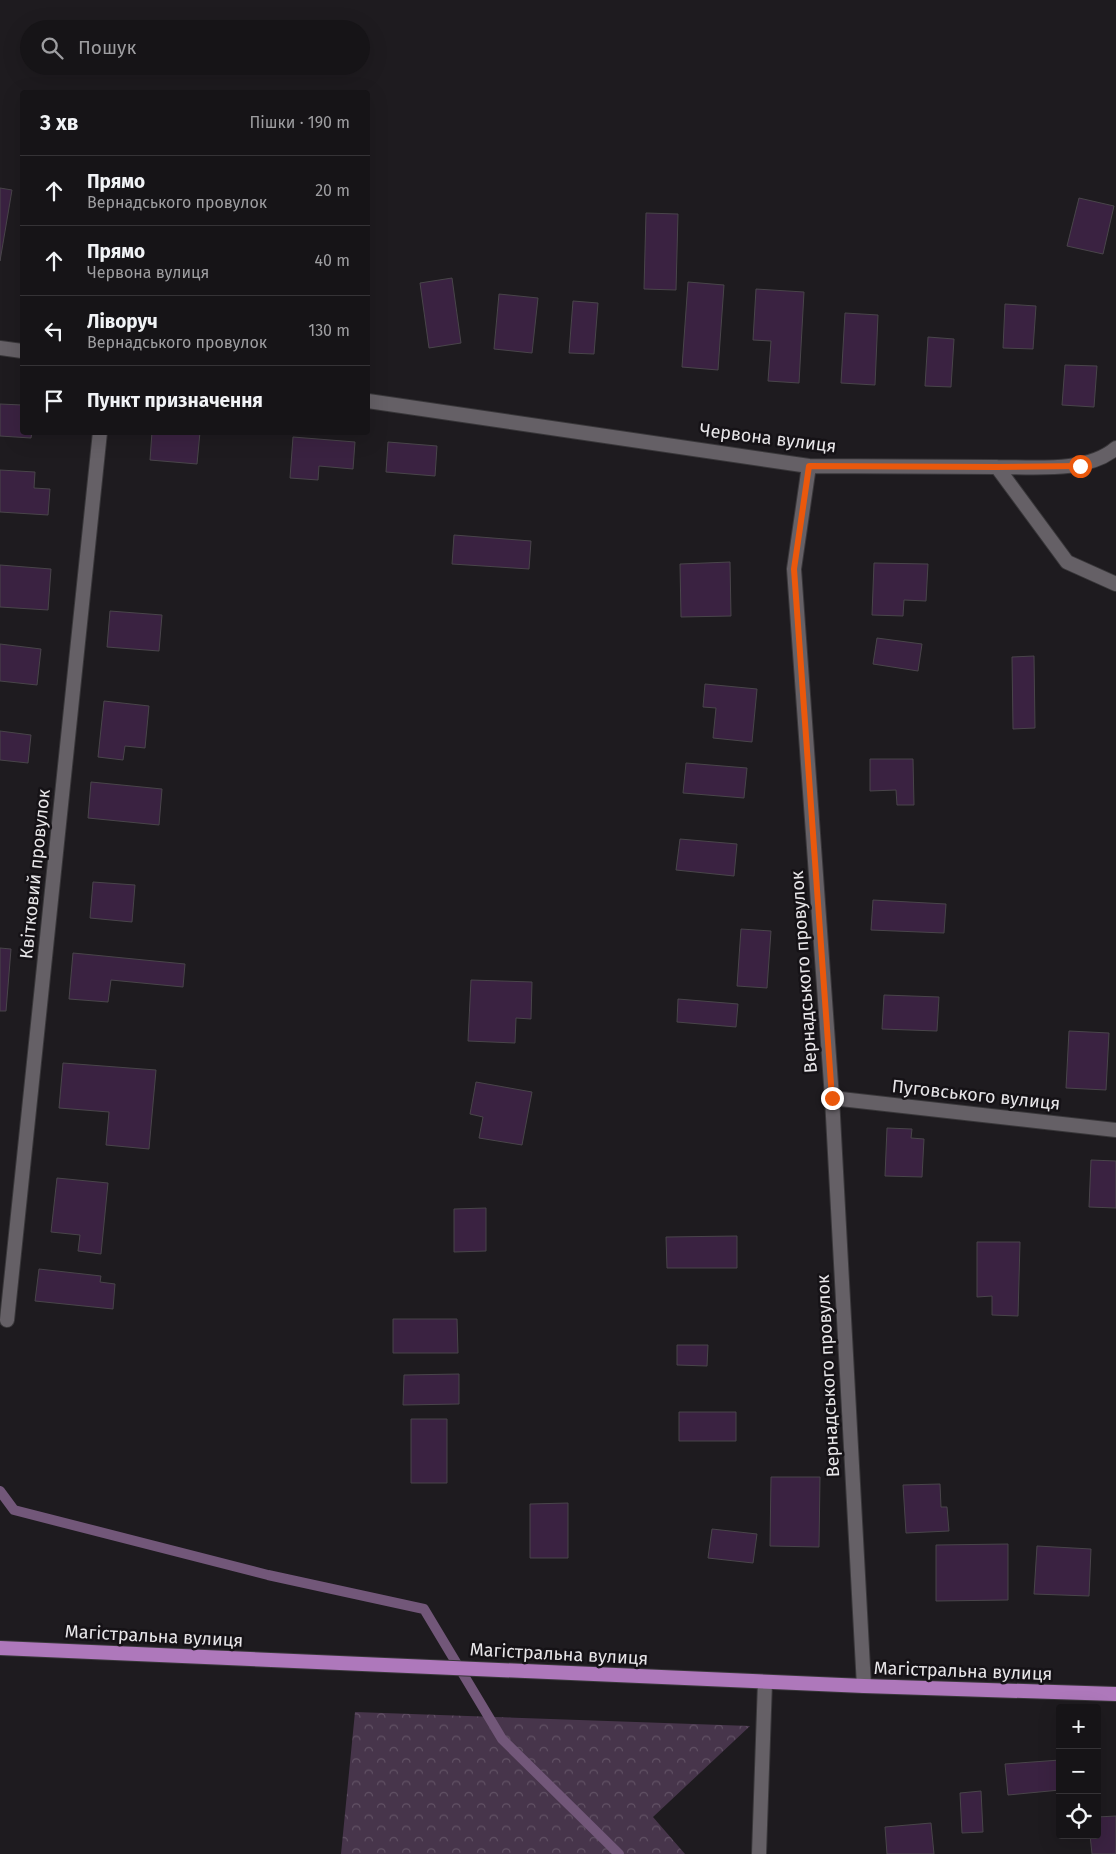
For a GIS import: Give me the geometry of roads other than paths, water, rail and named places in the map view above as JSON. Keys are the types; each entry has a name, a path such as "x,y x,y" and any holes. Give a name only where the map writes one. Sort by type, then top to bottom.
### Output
{"main road":[{"name":"Магістральна вулиця","path":"0,1648 765,1682 1116,1694"}],"street":[{"path":"0,348 20,351"},
{"name":"Червона вулиця","path":"370,401 809,466 997,467"},
{"name":"Квітковий провулок","path":"7,1320 100,435"},
{"path":"997,467 1080,466 1110,453 1116,448"},
{"name":"Вернадського провулок","path":"809,466 794,569 832,1098 864,1686"},
{"path":"997,467 1067,562 1116,584"},
{"name":"Пуговського вулиця","path":"832,1098 1116,1130"},
{"path":"759,1854 765,1682"}],"waterway":[{"path":"0,1491 14,1510 268,1575 424,1609 502,1739 619,1854"}]}
